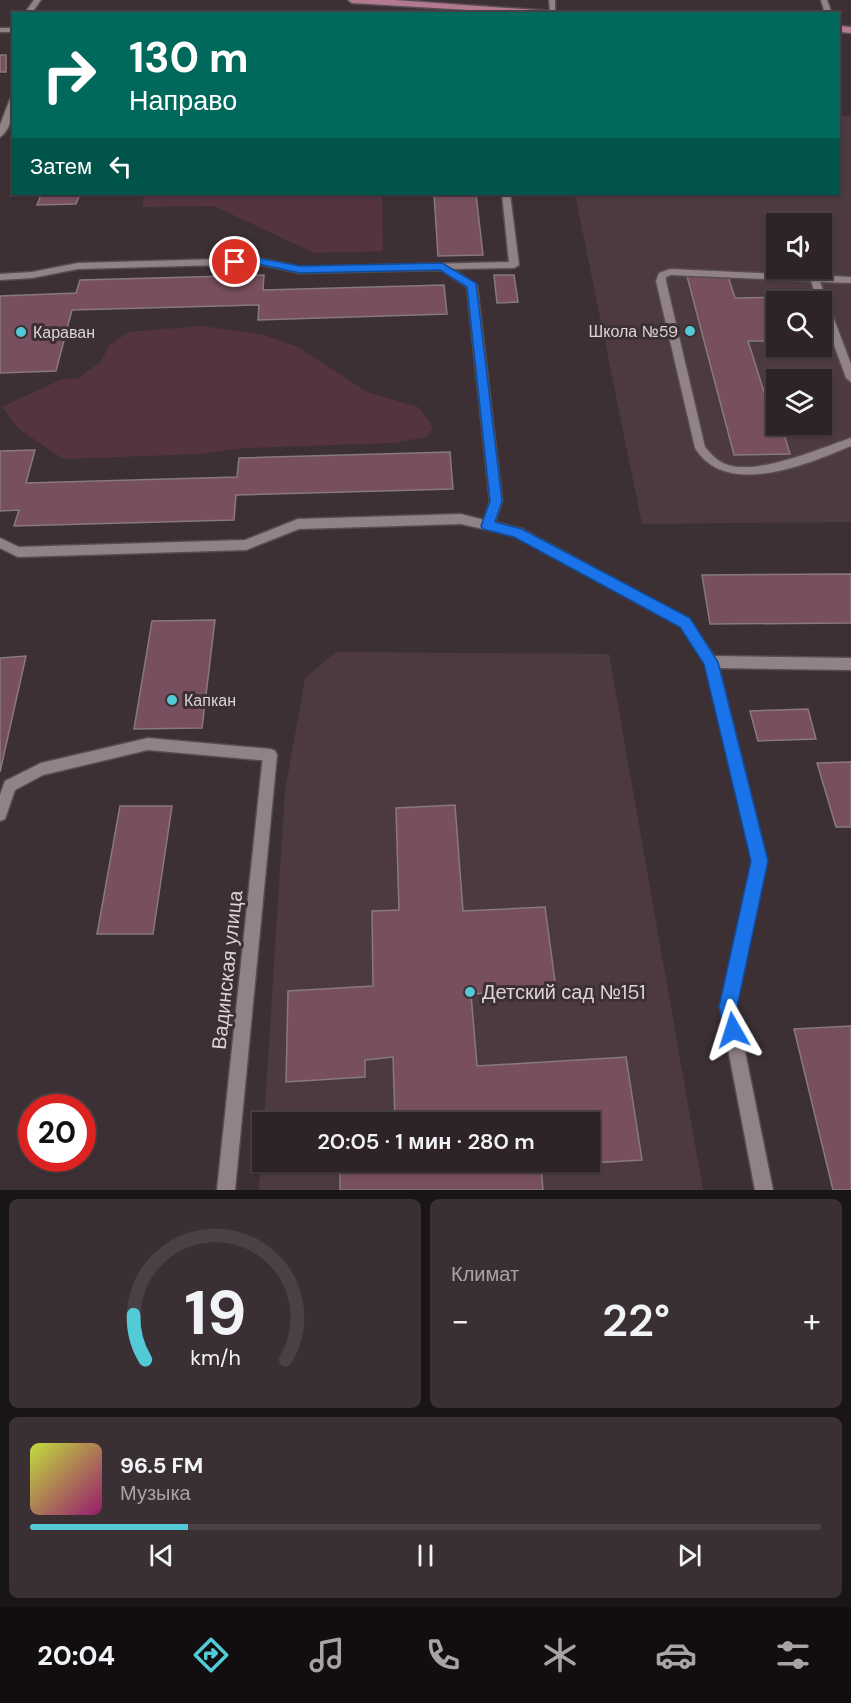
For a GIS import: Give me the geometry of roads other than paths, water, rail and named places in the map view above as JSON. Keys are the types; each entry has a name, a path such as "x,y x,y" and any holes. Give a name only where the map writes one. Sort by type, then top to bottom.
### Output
{"main road":[{"path":"352,0 565,12"}],"street":[{"path":"29,12 38,0"},
{"path":"552,0 553,11"},
{"path":"0,135 12,104"},
{"path":"0,277 32,275 78,266 258,261 300,270 514,265 506,195"},
{"path":"442,266 472,286 496,501 488,526"},
{"path":"766,275 670,272 662,275 661,281 700,448 710,461 725,469 744,472 824,454 851,442"},
{"path":"832,278 851,280"},
{"path":"815,279 851,378"},
{"path":"0,543 18,552 246,545 298,524 461,519 518,532 685,623 711,662 760,861 728,1007 764,1190"},
{"path":"711,662 851,664"},
{"name":"Вадинская улица","path":"0,814 10,786 41,769 148,744 270,755 226,1190"}],"place":[{"name":"Школа №59","path":"690,331"},
{"name":"Караван","path":"21,332"},
{"name":"Капкан","path":"172,700"},
{"name":"Детский сад №151","path":"470,992"}]}
